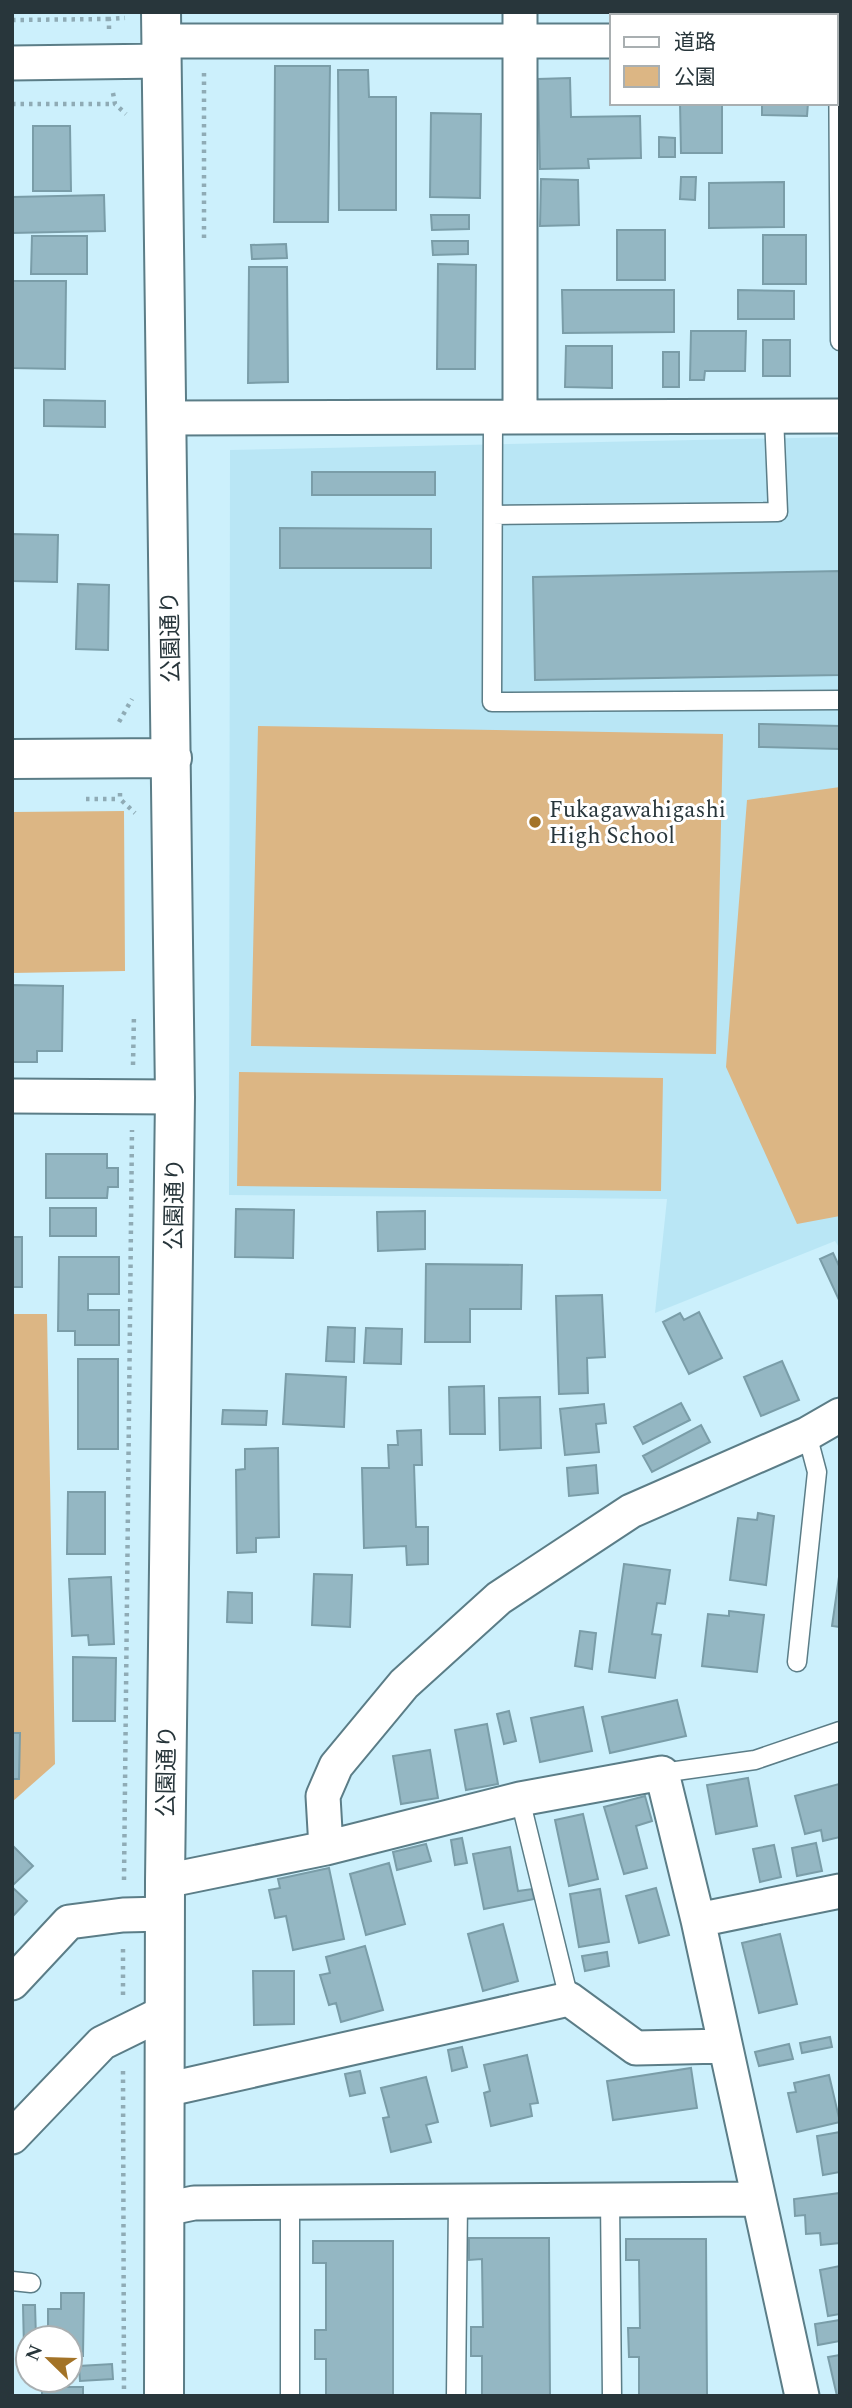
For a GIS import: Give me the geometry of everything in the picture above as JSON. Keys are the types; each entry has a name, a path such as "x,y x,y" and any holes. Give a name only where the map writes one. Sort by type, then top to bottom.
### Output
{"street":[{"path":"507,417 520,27"},
{"path":"12,63 161,38 520,27 610,41"},
{"name":"公園通り","path":"161,38 175,1097 165,1897 164,2396"},
{"path":"167,418 840,416"},
{"path":"12,759 172,758"},
{"path":"12,1096 175,1097"},
{"path":"326,1848 323,1796 336,1766 404,1684 499,1598 631,1511 807,1434 840,1415"},
{"path":"12,1983 69,1922 123,1915 165,1897 326,1848 520,1799 662,1773 698,1920 802,2396"},
{"path":"698,1920 840,1891"},
{"path":"165,2090 569,1999 636,2048 725,2046"},
{"path":"12,2137 102,2043 165,2012"},
{"path":"165,2209 194,2203 758,2199"}],"lane":[{"path":"838,37 840,341"},
{"path":"493,515 778,512 774,416"},
{"path":"507,417 493,515 492,702 840,700"},
{"path":"797,1662 817,1472 807,1434"},
{"path":"662,1773 755,1760 840,1731"},
{"path":"520,1799 569,1999"},
{"path":"610,2199 612,2396"},
{"path":"456,2396 458,2201"},
{"path":"290,2202 290,2396"},
{"path":"12,2281 31,2283"}],"path":[{"path":"12,20 109,19"},
{"path":"12,104 115,104"},
{"path":"123,1997 134,1003"},
{"path":"123,2066 124,2396"}],"shaded area":[{"name":"Fukagawahigashi High School","path":"840,437 840,1249 835,1241 655,1313 667,1199 229,1195 230,450"}],"green space":[{"path":"258,726 723,734 716,1054 251,1046"},
{"path":"840,787 840,1216 797,1224 726,1067 747,800"},
{"path":"124,811 125,971 12,973 12,812"},
{"path":"239,1072 663,1078 661,1191 237,1186"},
{"path":"12,1314 47,1314 55,1764 12,1802"}],"building":[{"path":"275,66 330,66 328,222 274,222"},
{"path":"338,70 368,70 369,97 396,97 396,210 339,210"},
{"path":"570,78 571,117 640,116 641,158 588,159 589,168 540,169 538,79"},
{"path":"680,105 722,105 722,153 681,153"},
{"path":"762,105 808,105 807,116 762,115"},
{"path":"431,113 481,114 480,198 430,197"},
{"path":"33,126 70,126 71,191 33,191"},
{"path":"659,137 675,138 675,157 659,157"},
{"path":"681,177 696,177 695,200 680,199"},
{"path":"541,179 578,180 579,225 540,226"},
{"path":"784,182 784,227 709,228 709,183"},
{"path":"104,195 105,231 12,233 12,197"},
{"path":"431,215 469,215 469,229 432,230"},
{"path":"617,230 665,230 665,280 617,280"},
{"path":"763,235 806,235 806,284 763,284"},
{"path":"32,236 87,236 87,274 31,274"},
{"path":"432,241 468,241 468,254 433,255"},
{"path":"286,244 287,258 252,259 251,245"},
{"path":"438,264 476,265 475,369 437,369"},
{"path":"249,267 287,267 288,382 248,383"},
{"path":"12,281 66,281 65,369 12,368"},
{"path":"562,290 674,290 674,332 563,333"},
{"path":"738,290 794,291 794,319 738,319"},
{"path":"691,331 746,331 745,371 705,371 704,380 690,380"},
{"path":"763,340 790,340 790,376 763,376"},
{"path":"566,346 612,346 612,388 565,387"},
{"path":"663,352 679,352 679,387 663,387"},
{"path":"44,400 105,401 105,427 44,426"},
{"path":"312,472 435,472 435,495 312,495"},
{"path":"280,528 431,529 431,568 280,568"},
{"path":"12,534 58,535 57,582 12,581"},
{"path":"840,571 840,675 535,680 533,577"},
{"path":"78,584 109,585 108,650 76,649"},
{"path":"759,724 840,726 840,749 759,747"},
{"path":"12,985 63,986 62,1051 37,1051 37,1062 12,1062"},
{"path":"46,1154 107,1154 107,1168 118,1168 118,1187 108,1187 107,1198 46,1198"},
{"path":"50,1208 96,1208 96,1236 50,1236"},
{"path":"236,1209 294,1210 293,1258 235,1257"},
{"path":"425,1211 425,1249 378,1251 377,1212"},
{"path":"12,1237 22,1237 22,1287 12,1287"},
{"path":"833,1253 840,1268 840,1302 820,1259"},
{"path":"59,1257 119,1257 119,1294 88,1294 88,1310 119,1310 119,1345 75,1345 75,1331 58,1331"},
{"path":"426,1264 522,1265 521,1309 470,1309 470,1342 425,1342"},
{"path":"602,1295 605,1357 587,1358 588,1393 559,1394 556,1296"},
{"path":"699,1312 722,1358 689,1374 663,1322 680,1313 684,1320"},
{"path":"328,1327 355,1328 354,1362 326,1361"},
{"path":"366,1328 402,1329 401,1364 364,1363"},
{"path":"78,1359 118,1359 118,1449 78,1449"},
{"path":"782,1361 799,1400 761,1416 744,1377"},
{"path":"286,1374 346,1377 344,1427 283,1424"},
{"path":"484,1386 485,1434 450,1434 449,1387"},
{"path":"540,1397 541,1448 500,1450 499,1398"},
{"path":"681,1403 690,1420 643,1444 634,1427"},
{"path":"604,1404 606,1423 596,1424 599,1452 565,1455 560,1409"},
{"path":"223,1410 267,1411 266,1425 222,1424"},
{"path":"701,1425 710,1442 652,1472 643,1456"},
{"path":"421,1430 422,1465 414,1465 416,1527 428,1527 428,1564 407,1565 406,1546 364,1548 362,1468 389,1468 388,1445 398,1445 397,1431"},
{"path":"278,1448 279,1537 256,1538 256,1552 237,1553 236,1470 245,1469 245,1449"},
{"path":"596,1465 598,1493 569,1496 567,1468"},
{"path":"68,1492 105,1492 105,1554 67,1554"},
{"path":"758,1513 774,1516 766,1585 730,1580 738,1518 757,1520"},
{"path":"624,1564 670,1570 665,1604 657,1603 652,1634 661,1635 655,1678 609,1672"},
{"path":"840,1570 840,1627 832,1626"},
{"path":"314,1574 352,1575 350,1627 312,1625"},
{"path":"111,1577 114,1644 89,1645 88,1635 72,1636 69,1579"},
{"path":"228,1592 252,1593 252,1623 227,1622"},
{"path":"729,1611 764,1615 757,1672 702,1666 708,1614 729,1616"},
{"path":"580,1631 596,1633 592,1669 575,1666"},
{"path":"73,1657 116,1658 115,1721 73,1721"},
{"path":"677,1700 686,1736 610,1753 602,1717"},
{"path":"583,1707 592,1751 540,1762 531,1718"},
{"path":"509,1711 516,1741 504,1744 497,1714"},
{"path":"487,1724 498,1784 466,1790 455,1730"},
{"path":"12,1733 20,1733 19,1779 12,1779"},
{"path":"430,1750 438,1798 401,1804 393,1756"},
{"path":"748,1778 757,1826 716,1834 707,1785"},
{"path":"839,1784 840,1837 823,1841 821,1830 805,1834 795,1796"},
{"path":"645,1796 652,1821 636,1826 647,1868 624,1874 604,1807"},
{"path":"583,1814 598,1879 569,1886 555,1820"},
{"path":"462,1838 467,1863 455,1865 451,1840"},
{"path":"816,1843 822,1871 797,1876 792,1848"},
{"path":"426,1844 431,1861 397,1870 393,1852"},
{"path":"12,1845 33,1866 12,1886"},
{"path":"774,1845 781,1877 760,1882 753,1849"},
{"path":"510,1847 518,1891 532,1889 534,1899 484,1909 473,1854"},
{"path":"389,1863 405,1924 366,1935 350,1874"},
{"path":"329,1868 344,1939 293,1950 286,1916 275,1918 269,1890 280,1888 278,1879"},
{"path":"12,1887 27,1901 13,1916 12,1915"},
{"path":"656,1888 669,1935 639,1943 626,1896"},
{"path":"600,1889 609,1942 579,1947 570,1894"},
{"path":"503,1924 518,1981 483,1991 468,1934"},
{"path":"780,1934 797,2004 759,2013 742,1943"},
{"path":"365,1946 383,2010 341,2022 336,2003 329,2005 320,1975 330,1973 326,1957"},
{"path":"607,1952 609,1966 585,1971 582,1956"},
{"path":"253,1971 294,1971 294,2024 254,2025"},
{"path":"830,2037 832,2047 802,2053 800,2043"},
{"path":"789,2044 793,2059 759,2066 755,2052"},
{"path":"462,2047 467,2067 452,2071 448,2050"},
{"path":"527,2055 538,2103 530,2104 532,2116 491,2126 484,2093 490,2091 484,2065"},
{"path":"691,2068 697,2108 613,2120 607,2081"},
{"path":"360,2071 365,2093 350,2096 345,2074"},
{"path":"829,2075 840,2122 797,2132 788,2093 796,2092 794,2083"},
{"path":"426,2077 438,2122 426,2125 431,2142 391,2152 383,2118 389,2117 381,2088"},
{"path":"840,2132 840,2172 823,2175 817,2136"},
{"path":"840,2193 840,2243 821,2245 820,2233 806,2234 805,2215 795,2216 794,2199"},
{"path":"469,2238 549,2238 550,2396 482,2396 482,2356 471,2356 471,2327 483,2327 482,2259 469,2260"},
{"path":"626,2239 706,2239 707,2396 639,2396 639,2357 629,2357 628,2328 640,2328 639,2260 626,2260"},
{"path":"313,2241 393,2241 393,2396 326,2396 326,2359 315,2359 315,2330 326,2330 326,2263 313,2263"},
{"path":"840,2266 840,2314 828,2316 820,2270"},
{"path":"61,2293 84,2293 84,2324 48,2324 48,2309 61,2309"},
{"path":"23,2305 35,2305 36,2324 23,2324"},
{"path":"840,2320 840,2341 818,2345 815,2324"},
{"path":"840,2355 840,2396 837,2396 828,2357"},
{"path":"112,2364 113,2379 84,2381 84,2366"},
{"path":"42,2394 83,2394 83,2396"}],"place":[{"name":"Fukagawahigashi High School","path":"535,822"}]}
